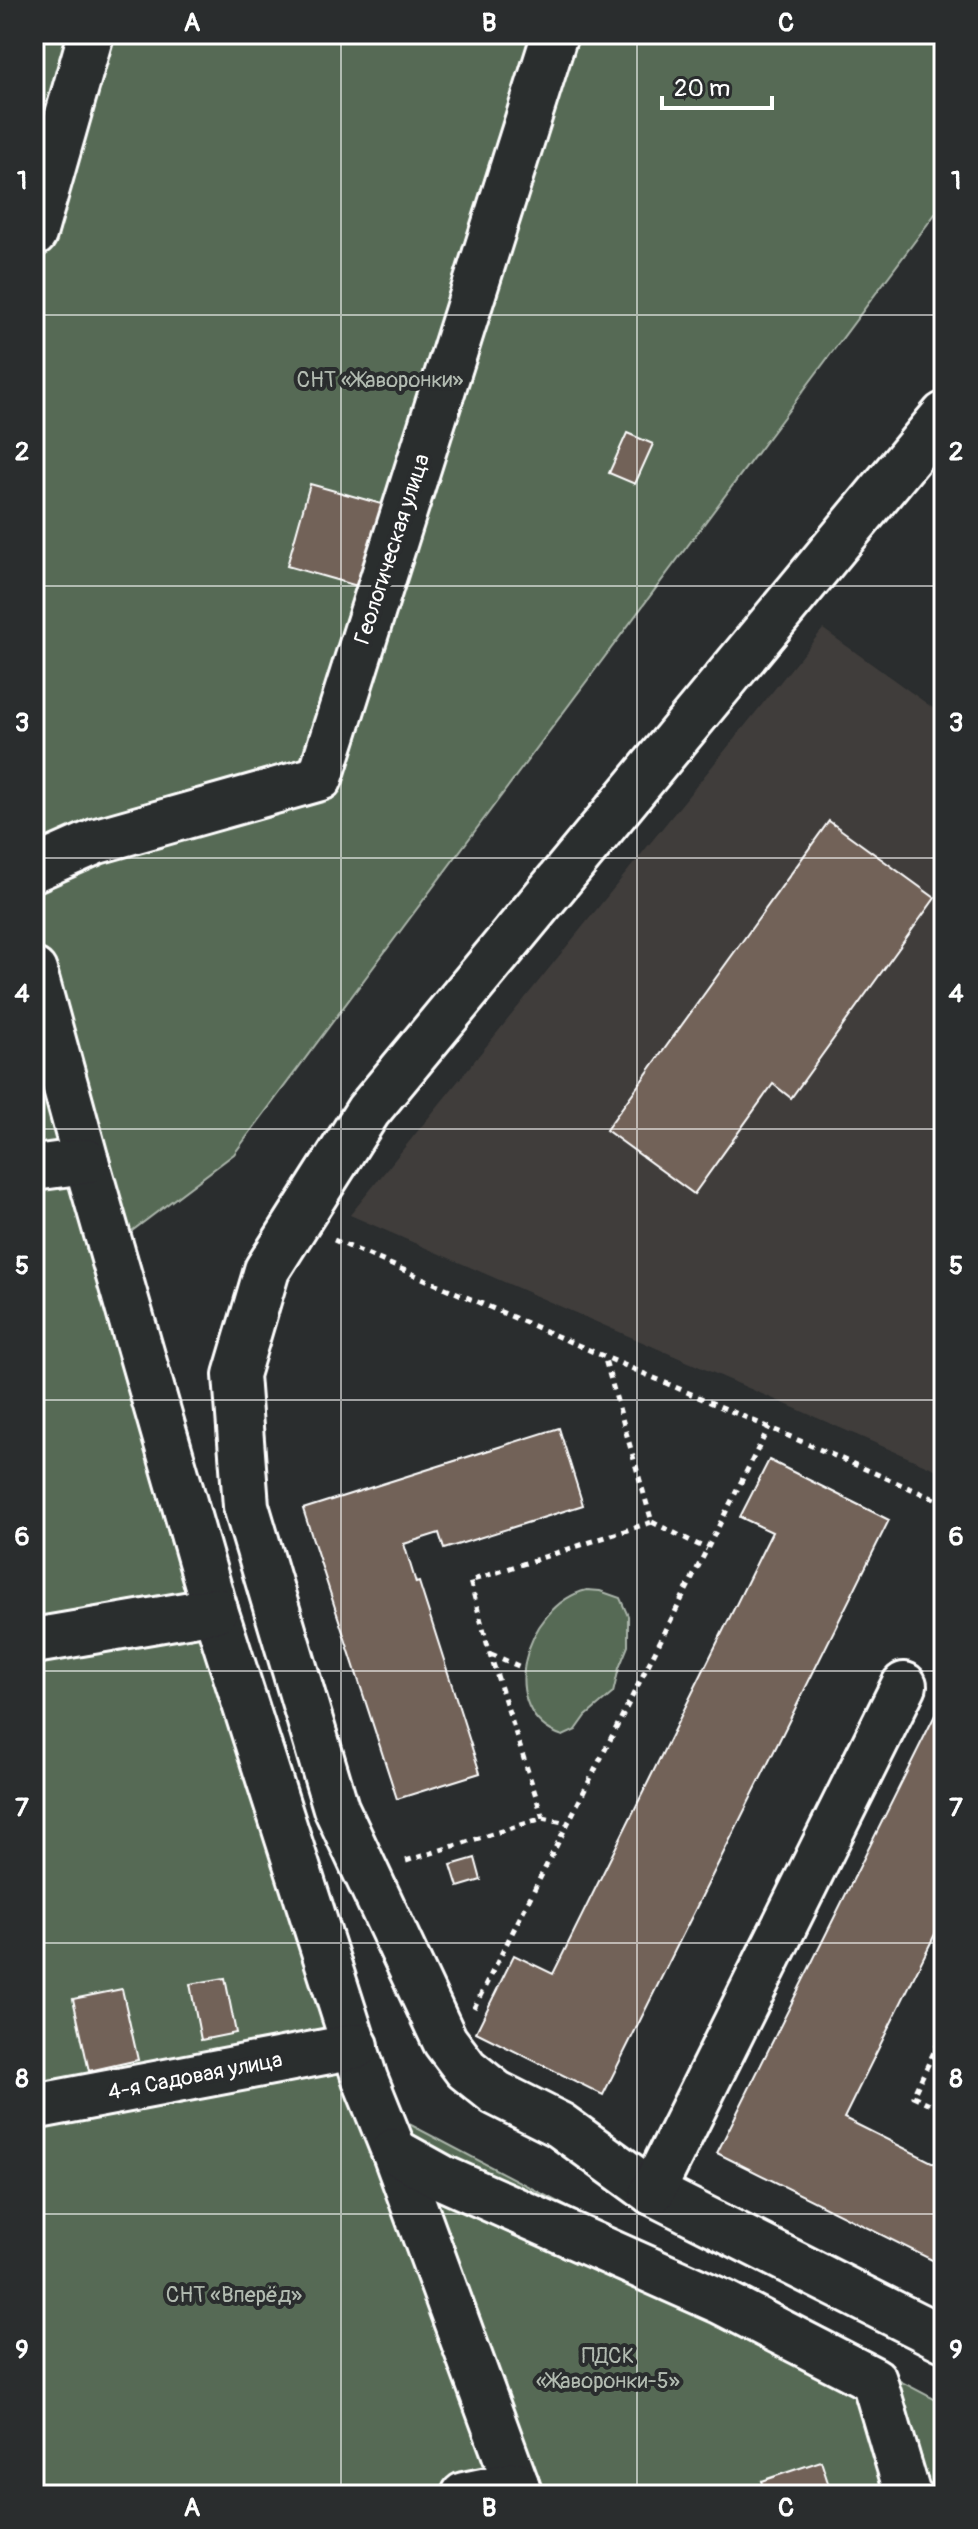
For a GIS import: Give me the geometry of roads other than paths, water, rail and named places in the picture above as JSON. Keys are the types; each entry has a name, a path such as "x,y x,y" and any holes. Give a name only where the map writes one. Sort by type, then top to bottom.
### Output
{"street":[{"path":"34,234 91,34"},
{"name":"Геологическая улица","path":"34,869 97,841 320,778 555,34"},
{"path":"944,415 368,1111 267,1270 236,1375 246,1506 336,1808 445,2041 466,2069 496,2093 560,2125 652,2192 944,2339"},
{"path":"34,971 215,1610 365,2079 518,2489 464,2495"},
{"path":"34,1168 86,1161"},
{"path":"34,1641 215,1610"},
{"path":"652,2192 904,1685"},
{"name":"4-я Садовая улица","path":"34,2107 356,2046"},
{"path":"394,2151 441,2177 722,2302 874,2380 908,2495"}],"park label":[{"name":"СНТ «Жаворонки»","path":"380,380"},
{"name":"СНТ «Вперёд»","path":"234,2295"},
{"name":"ПДСК «Жаворонки-5»","path":"608,2368"}]}
